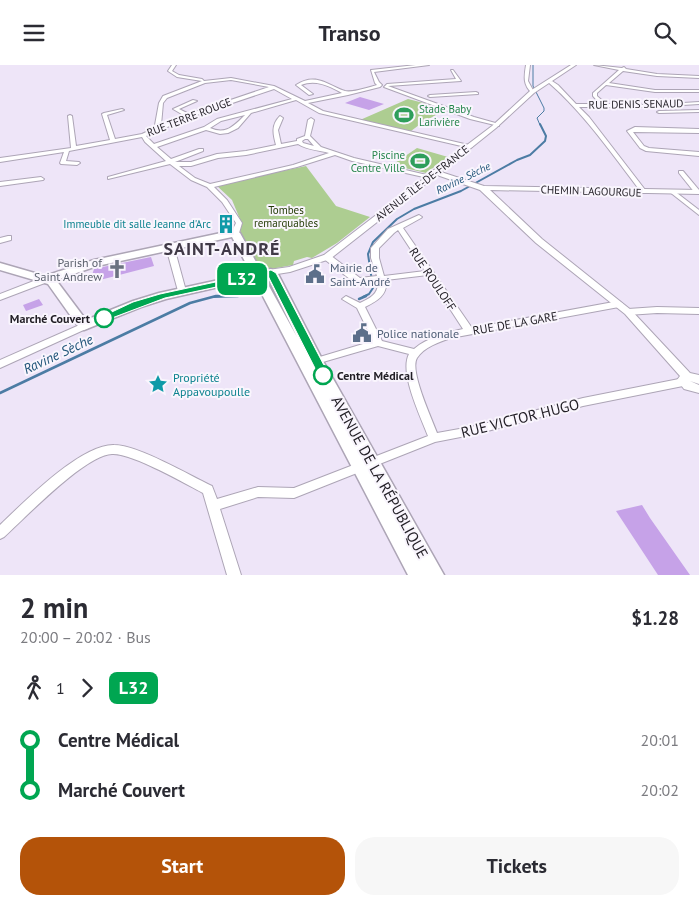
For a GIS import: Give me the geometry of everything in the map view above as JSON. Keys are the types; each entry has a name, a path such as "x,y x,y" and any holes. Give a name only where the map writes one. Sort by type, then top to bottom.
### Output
{"main road":[{"path":"0,267 47,279 54,284 84,326 136,304 182,291 264,274 236,233 94,263 47,279"},
{"name":"AVENUE DE LA RÉPUBLIQUE","path":"264,274 316,361 418,575"},
{"name":"AVENUE DE LA RÉPUBLIQUE","path":"264,274 366,464 434,575"}],"street":[{"path":"174,65 170,71 178,76 209,81"},
{"path":"427,65 377,70 383,85 472,118 497,125"},
{"path":"528,65 526,81 535,90"},
{"name":"AVENUE ÎLE-DE-FRANCE","path":"264,274 290,269 327,257 497,125 535,90 574,65"},
{"path":"596,65 668,76 699,77"},
{"path":"604,105 595,96 595,93 628,65"},
{"path":"304,103 383,85 459,80 452,71"},
{"path":"413,78 416,83"},
{"path":"160,127 158,125 162,100 179,91 209,81 231,79 274,87 321,112 470,146"},
{"path":"312,94 298,85 307,81 316,81 348,94"},
{"path":"439,82 450,95"},
{"path":"548,83 556,86 587,118 644,193"},
{"path":"606,84 655,91 699,91"},
{"name":"RUE TERRE ROUGE","path":"0,160 143,135 190,116 274,87"},
{"path":"430,96 476,93"},
{"path":"155,147 206,129 219,120 296,99"},
{"path":"190,116 175,109 195,101"},
{"name":"RUE DENIS SENAUD","path":"573,105 651,106 698,103"},
{"path":"651,106 660,112 699,111"},
{"path":"113,141 104,114 122,110"},
{"path":"206,129 217,134 232,130 251,110"},
{"path":"70,115 70,149 63,163 77,163"},
{"path":"279,146 275,130 280,118"},
{"path":"308,137 311,120"},
{"path":"699,131 635,129 630,131 642,147 648,150 699,154"},
{"path":"143,135 146,141 172,163 193,179 209,186 225,201 239,223 236,233"},
{"path":"172,163 191,163 217,156 246,153 299,142 301,138 308,137 319,148"},
{"path":"299,142 308,147 319,148 333,154 480,187 539,241 628,312 685,379 699,387"},
{"path":"110,179 172,163 201,150"},
{"path":"209,186 295,166 333,154"},
{"path":"681,172 698,192"},
{"path":"0,185 41,179"},
{"name":"CHEMIN LAGOURGUE","path":"480,187 644,193 698,192"},
{"path":"673,192 699,213"},
{"path":"360,306 375,300 381,291 383,279 375,260 375,248 386,235 419,217"},
{"name":"RUE ROULOFF","path":"398,227 468,331"},
{"path":"0,241 8,238"},
{"path":"170,247 182,291"},
{"path":"327,257 358,281 428,273"},
{"path":"0,297 47,279"},
{"path":"346,299 360,306 378,343"},
{"name":"RUE DE LA GARE","path":"416,353 429,343 468,331 619,304"},
{"path":"628,312 699,311"},
{"path":"0,364 84,326"},
{"path":"213,507 258,492 294,493 366,464 432,433 411,376 411,360 416,353 378,343 316,361"},
{"name":"RUE VICTOR HUGO","path":"432,433 447,436 685,379"},
{"path":"0,533 68,472 88,457 107,449 126,451 208,490 234,575"}],"green space":[{"name":"Stade Baby Larivière","path":"408,99 447,109 411,131 360,120"},
{"name":"Piscine Centre Ville","path":"417,148 448,157 426,173 392,165"},
{"name":"Tombes remarquables","path":"306,166 336,206 370,217 337,243 312,258 307,257 294,261 293,265 265,270 258,267 240,231 242,224 232,200 216,185"}],"building":[{"path":"360,97 384,104 369,110 345,103"},
{"name":"Parish of Saint Andrew","path":"151,257 154,266 96,281 96,278 92,275 94,269"},
{"path":"39,299 43,305 26,311 23,305"},
{"path":"642,505 690,575 658,575 616,511"}],"waterway":[{"name":"Ravine Sèche","path":"533,65 533,86 544,108 544,111 537,118 540,125"},
{"name":"Ravine Sèche","path":"363,297 369,294 373,288 368,254 373,242 397,219 414,209 461,191 517,160 530,155 545,141 546,136 540,124"},
{"name":"Ravine Sèche","path":"0,393 190,303 216,296 238,296 213,297"},
{"name":"Ravine Sèche","path":"359,299 366,296"}],"bus line":[{"name":"L32","path":"104,318 136,304 163,296 271,273 323,375"}],"place":[{"name":"Stade Baby Larivière","path":"404,115"},
{"name":"Piscine Centre Ville","path":"420,161"},
{"name":"Immeuble dit salle Jeanne d'Arc","path":"226,224"},
{"name":"Parish of Saint Andrew","path":"117,269"},
{"name":"Mairie de Saint-André","path":"315,274"},
{"name":"Marché Couvert","path":"104,318"},
{"name":"Police nationale","path":"362,333"},
{"name":"Centre Médical","path":"323,375"},
{"name":"Propriété Appavoupoulle","path":"158,384"}],"district":[{"name":"SAINT-ANDRÉ","path":"222,248"}]}
